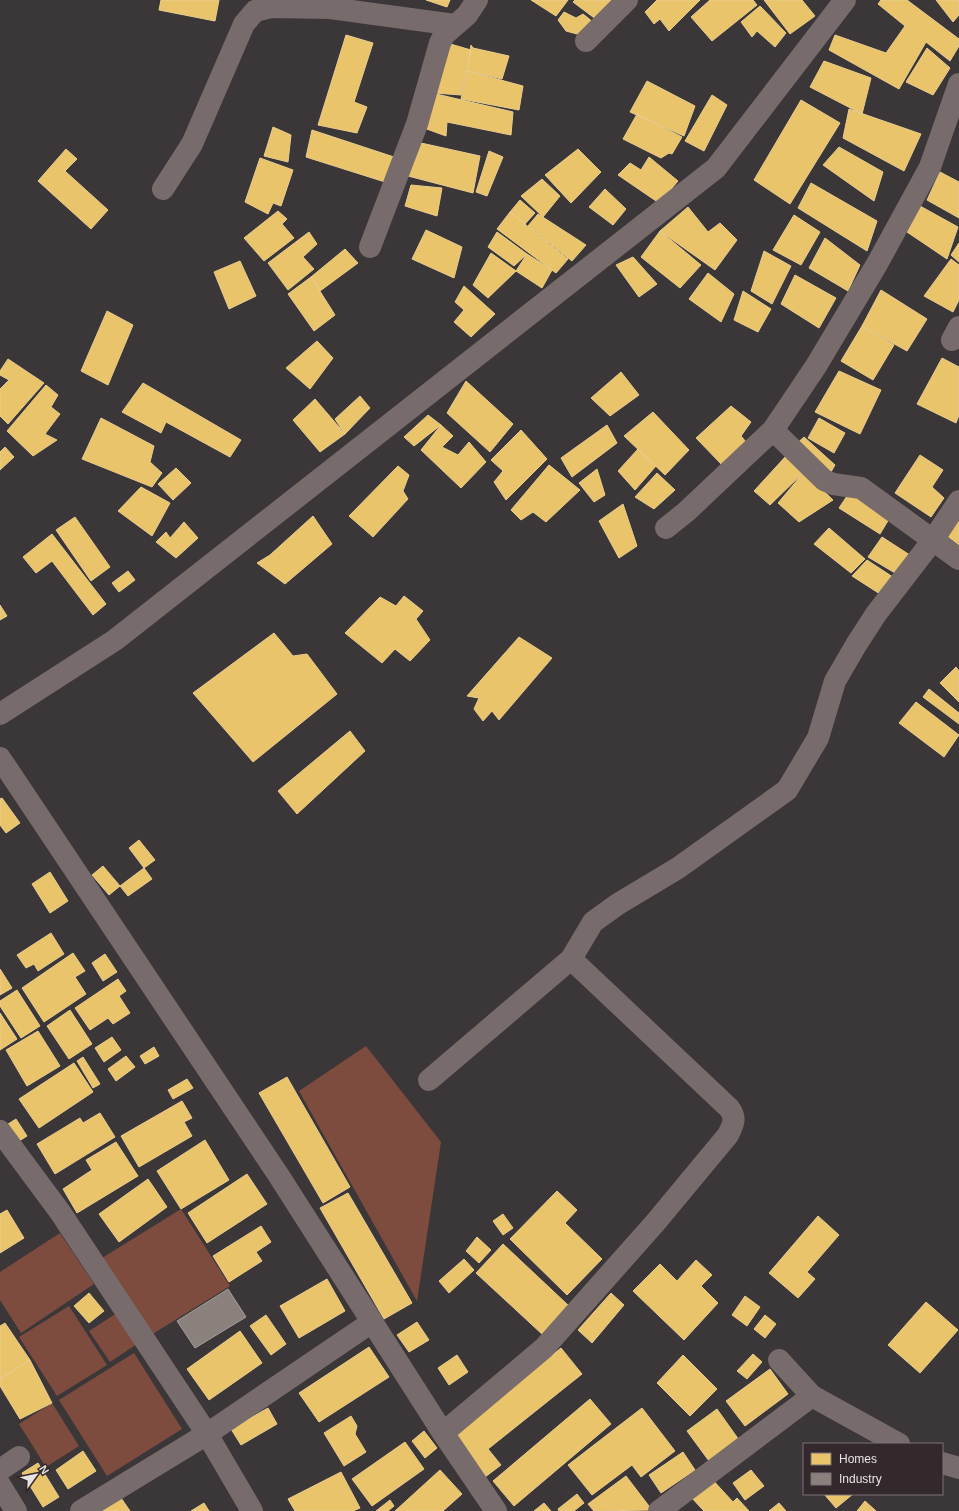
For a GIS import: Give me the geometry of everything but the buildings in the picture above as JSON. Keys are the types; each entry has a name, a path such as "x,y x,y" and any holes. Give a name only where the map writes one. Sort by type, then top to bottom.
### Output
{"street":[{"path":"370,247 417,124 440,44 444,35 467,15 477,0"},
{"path":"586,41 627,0"},
{"path":"0,714 115,640 716,168 845,0"},
{"path":"163,189 192,144 244,24 255,11 272,7 330,4 455,25"},
{"path":"666,528 686,512 773,430 816,366 877,264 930,167 955,105 959,84"},
{"path":"773,430 824,480 833,484 861,488 959,559"},
{"path":"429,1080 571,959 593,922 618,904 678,868 786,790 818,738 835,682 856,645 876,614 933,540 959,501"},
{"path":"0,758 279,1176 443,1433 496,1511"},
{"path":"443,1433 544,1348 655,1224 728,1135 734,1124 733,1113 729,1108 571,959"},
{"path":"0,1131 60,1212 206,1434 252,1511"},
{"path":"81,1511 206,1434 372,1322"},
{"path":"779,1360 812,1396 897,1443"},
{"path":"659,1511 812,1396"},
{"path":"0,1470 19,1457"},
{"path":"943,1463 959,1468"},
{"path":"0,1485 16,1511"}],"shaded area":[{"path":"366,1046 441,1142 417,1301 299,1091"},
{"path":"181,1209 230,1286 151,1335 102,1258"},
{"path":"60,1233 94,1284 21,1333 0,1300 0,1272"},
{"path":"69,1306 107,1365 57,1396 19,1337"},
{"path":"117,1313 137,1344 110,1362 89,1331"},
{"path":"134,1353 182,1429 107,1476 59,1400"},
{"path":"52,1403 79,1446 46,1467 19,1424"}]}
